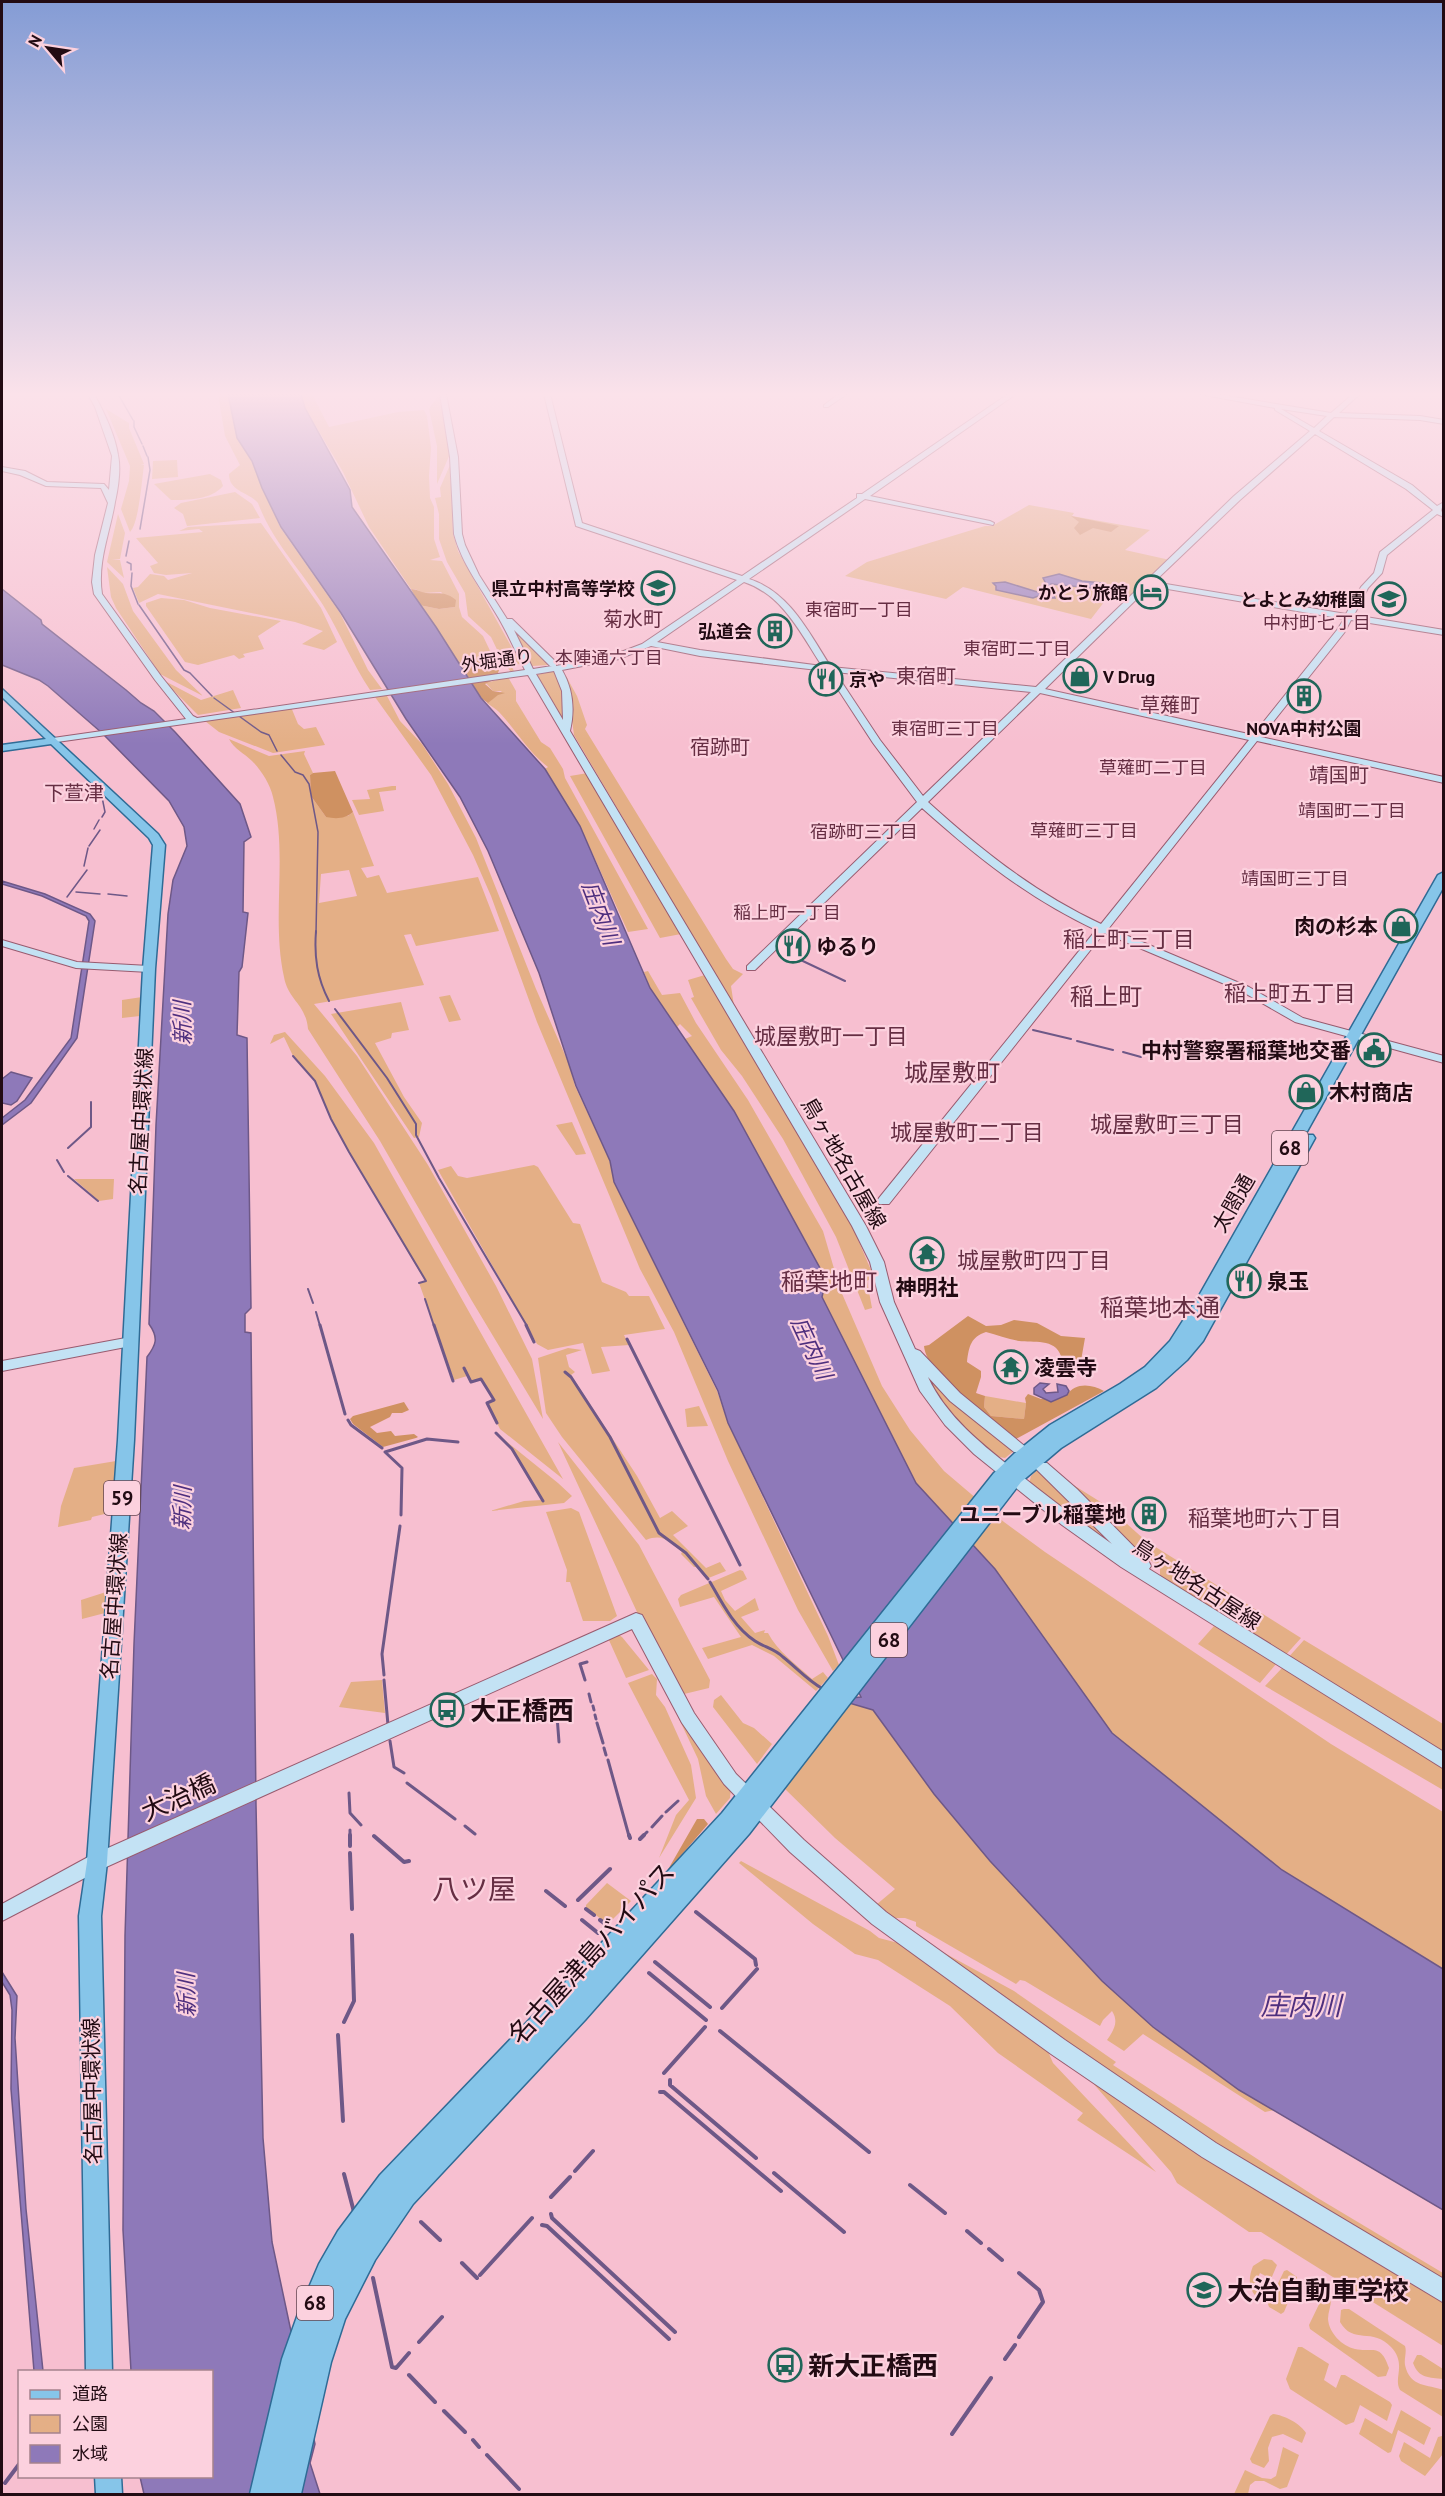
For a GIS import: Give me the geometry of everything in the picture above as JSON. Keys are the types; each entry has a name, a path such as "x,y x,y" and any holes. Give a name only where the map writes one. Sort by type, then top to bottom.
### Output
{"main road":[{"name":"名古屋中環状線","path":"2,692 61,738 154,836 159,845 148,969 131,1342 102,1859 90,1916 99,2370"},
{"path":"2,746 61,738"},
{"name":"太閤通","path":"1359,1037 1443,876"},
{"name":"太閤通","path":"770,1780 1010,1475 1017,1459 1049,1433 1136,1383 1158,1365 1177,1344 1443,896"},
{"name":"名古屋津島バイパス","path":"436,2148 570,2007 736,1824 770,1780"},
{"name":"68","path":"263,2494 295,2358 311,2311 324,2283 347,2240 388,2183 436,2148"},
{"name":"68","path":"288,2494 318,2362 333,2318 366,2251 436,2148"},
{"path":"108,2478 109,2494"}],"street":[{"path":"109,510 100,546 96,582 98,594 150,668 193,719"},
{"name":"鳥ヶ地名古屋線","path":"457,510 460,546 471,569 500,614 528,671 859,1226 878,1262 887,1302 901,1335 927,1391 938,1406 979,1450 1076,1527 1179,1597 1443,1762"},
{"path":"576,510 579,524 764,588 787,606 876,741 924,802 975,850 1031,891 1062,910 1102,929 1245,989 1299,1020 1443,1060"},
{"name":"外堀通り","path":"61,738 599,661 647,643 840,510"},
{"path":"930,510 990,523"},
{"path":"751,968 1224,510"},
{"path":"884,1201 1341,631 1365,587 1372,583 1381,568 1383,554 1441,510"},
{"path":"1150,584 1443,633"},
{"path":"500,614 556,667 566,687 567,723 565,730"},
{"path":"647,643 700,653 827,669 1038,690 1443,780"},
{"path":"2,943 83,966 148,969"},
{"path":"901,1335 923,1364 949,1391 1019,1448"},
{"path":"2,1366 131,1342"},
{"path":"1042,1467 1072,1493 1147,1571 1179,1597"},
{"name":"大治橋","path":"2,1913 102,1859 636,1620 688,1718 730,1779 752,1803"},
{"path":"752,1803 817,1865 879,1918 1058,2047 1209,2150 1443,2292"}],"green space":[{"path":"122,510 138,510 130,532"},
{"path":"178,510 256,510 260,518 187,526 183,514"},
{"path":"261,510 273,510 280,527 340,613 368,670 382,689 370,690 323,605 279,543"},
{"path":"361,510 434,510 434,539 440,557 430,560 442,561 459,594 462,617 483,636 493,657 490,656 483,661 459,662 419,605 439,609 455,607 441,592 423,593 411,589 369,527"},
{"path":"438,510 452,510 453,534 458,551 521,664 511,665 515,673 512,673 504,664 491,637 468,616 465,593 447,562 439,539"},
{"path":"1019,510 1060,510 1074,513 1072,516 1150,530 1125,550 1170,560 1129,597 1108,597 1091,619 963,587 946,599 845,576 867,562 985,526 992,526"},
{"path":"118,514 125,533 120,559 112,560 120,560 124,578 107,562"},
{"path":"261,523 321,608 337,642 324,650 302,644 323,631 295,622 158,594 139,603 133,588 138,587 150,574 164,576 168,580 192,573 166,575 154,573 150,566 158,563 136,538 203,532 199,529 179,531 188,527"},
{"path":"107,567 123,584 133,611 176,670 203,696 160,674 116,608 111,597"},
{"path":"161,598 184,600 210,608 281,621 258,636 264,649 243,654 245,657 239,659 234,655 198,665 185,662 146,606 146,603"},
{"path":"510,626 541,655 549,665 532,666"},
{"path":"554,671 562,693 564,717 560,717 537,675"},
{"path":"566,676 577,696 587,725 585,729 726,959 733,969 743,974 731,986 734,1006 574,735"},
{"path":"508,677 516,691 516,701 541,742 550,748 563,769 565,778 648,929 628,932 580,826 545,769 548,767 534,755 499,712 487,703 502,691 493,691 486,683"},
{"path":"163,680 201,700 233,690 241,708 198,715"},
{"path":"386,694 400,721 422,744 448,784 476,838 536,989 569,1064 575,1086 610,1161 614,1182 717,1391 728,1423 828,1636 839,1665 833,1671 798,1610 728,1461 674,1332 640,1269 537,1022 491,896 473,855 431,775 375,697"},
{"path":"291,707 298,724 304,729 316,727 325,745 273,753 219,732 205,721"},
{"path":"229,739 269,756 305,751 304,754 313,773 310,775 311,796 326,817 348,816 353,812 374,866 361,868 367,878 379,875 387,893 478,877 499,931 416,946 411,934 404,935 424,985 314,1004 357,1056 428,1165 496,1286 532,1359 543,1419 380,1141 308,1029 301,1008 286,985 280,955 279,841 273,797 259,769","holes":["349,870 357,896 319,903 321,874"]},
{"path":"588,773 681,934 660,938 570,776"},
{"path":"396,786 396,790 379,792 384,811 359,815 352,800 370,799 367,790"},
{"path":"648,971 662,995 680,993 696,1023 748,1100 823,1231 840,1289 882,1386 910,1430 944,1471 1004,1522 1045,1552 1331,1744 1443,1812 1443,1969 1282,1870 1112,1733 995,1569 916,1483 822,1297 826,1279 734,1111 685,1039 692,1036 680,1024 677,1027 650,988 644,972"},
{"path":"705,975 853,1228 874,1277 867,1281 872,1308 865,1310 836,1237 783,1139 742,1076 721,1050 691,998 694,997 688,980"},
{"path":"450,995 461,1020 449,1022 439,997"},
{"path":"142,997 140,1016 122,1018 122,1000"},
{"path":"401,1002 409,1030 392,1033 391,1038 375,1043 404,1097 422,1123 419,1137 414,1138 331,1014"},
{"path":"285,1032 325,1076 374,1143 563,1479 500,1429 487,1403 493,1400 481,1380 471,1382 467,1376 454,1380 419,1283 425,1281 349,1152 331,1119 315,1081 293,1056 284,1037 270,1044 274,1035"},
{"path":"572,1122 586,1154 576,1155 556,1125"},
{"path":"534,1165 538,1167 573,1223 580,1224 602,1282 626,1292 629,1296 649,1296 665,1329 624,1335 629,1345 601,1347 610,1371 592,1374 583,1343 548,1350 537,1344 438,1170 451,1166 458,1176 467,1178"},
{"path":"74,1179 114,1179 113,1199 99,1201"},
{"path":"568,1348 582,1350 566,1355 569,1367 575,1372 571,1375 637,1476 660,1518 672,1511 688,1526 673,1535 706,1568 720,1562 726,1571 706,1579 698,1567 694,1567 670,1542 662,1538 646,1540 562,1437 546,1413 538,1358"},
{"path":"926,1373 1015,1450 1005,1458 994,1455 982,1447 959,1424"},
{"path":"985,1396 1026,1403 1024,1419 991,1416 984,1407"},
{"path":"699,1406 708,1426 687,1427 685,1409"},
{"path":"496,1433 572,1496 564,1503 490,1511 524,1501 542,1500 512,1449"},
{"path":"558,1442 639,1545 710,1680 709,1688 680,1695 657,1655"},
{"path":"116,1461 113,1512 92,1517 91,1520 58,1527 61,1506 74,1468"},
{"path":"1038,1469 1126,1556 1029,1484 1031,1476"},
{"path":"1067,1481 1107,1506 1146,1541 1301,1638 1283,1658 1182,1594 1160,1575 1160,1567 1132,1546"},
{"path":"571,1508 579,1512 617,1616 610,1621 583,1621 570,1582 566,1582 567,1570 546,1512"},
{"path":"740,1570 747,1579 721,1591 725,1600 735,1611 755,1598 759,1610 741,1617 755,1633 765,1630 764,1633 768,1633 782,1652 812,1679 823,1672 828,1678 816,1691 774,1656 752,1645 708,1659 702,1648 741,1637 714,1597 680,1607 678,1599 681,1595"},
{"path":"106,1592 105,1613 82,1619 81,1600"},
{"path":"1214,1626 1276,1664 1260,1683 1198,1644"},
{"path":"617,1634 649,1670 626,1678 608,1638"},
{"path":"1304,1640 1443,1724 1443,1756 1286,1660"},
{"path":"1282,1668 1443,1767 1443,1790 1265,1686"},
{"path":"652,1674 657,1679 656,1695 665,1707 691,1765 696,1798 659,1858 676,1815 689,1800 628,1683"},
{"path":"382,1680 385,1713 339,1707 351,1682"},
{"path":"721,1695 743,1723 754,1728 772,1744 757,1764 713,1707 714,1700"},
{"path":"671,1702 731,1788 730,1798 716,1814 706,1796 698,1759"},
{"path":"849,1703 873,1710 934,1794 990,1861 1102,1981 1153,2027 1239,2090 1275,2110 1265,2112 1143,2034 1124,2051 1107,2040 1115,2026 1112,2011 1100,2026 1025,1981 1020,1980 1016,1984 916,1926 916,1922 905,1918 891,1918 876,1905 895,1889 835,1838 783,1787"},
{"path":"741,1861 879,1938 902,1944 1047,2049 1053,2063 1156,2172 1077,2120 1083,2113 998,2053 950,2006 878,1960 855,1954 813,1924 739,1863"},
{"path":"607,1883 631,1901 608,1924 586,1908 586,1905"},
{"path":"917,1938 1014,1991 1116,2062 1113,2065 1316,2197 1443,2273 1443,2283 1157,2109"},
{"path":"1084,2073 1205,2156 1443,2303 1443,2346 1261,2232 1249,2232 1177,2183 1171,2172"},
{"path":"1264,2259 1272,2260 1277,2265 1271,2279 1260,2273 1258,2277 1268,2283 1259,2299 1251,2288 1250,2275 1253,2266"},
{"path":"1287,2270 1297,2277 1297,2281 1284,2312 1281,2314 1268,2304 1284,2271"},
{"path":"1323,2296 1331,2300 1328,2319 1334,2334 1341,2342 1355,2349 1379,2352 1389,2368 1386,2376 1378,2377 1310,2329 1309,2325"},
{"path":"1349,2309 1405,2346 1405,2365 1411,2378 1420,2384 1443,2390 1443,2417 1400,2390 1396,2353 1384,2341 1357,2335 1345,2329 1340,2322 1341,2310"},
{"path":"1298,2347 1302,2347 1329,2364 1324,2380 1336,2388 1341,2375 1345,2375 1390,2402 1392,2405 1387,2421 1360,2405 1354,2422 1346,2425 1290,2389 1286,2379"},
{"path":"1417,2355 1421,2355 1443,2369 1443,2379 1421,2375 1413,2363"},
{"path":"1401,2410 1431,2428 1424,2445 1398,2430 1391,2452 1388,2453 1359,2434 1365,2418 1392,2434"},
{"path":"1273,2414 1292,2420 1306,2433 1302,2443 1283,2434 1272,2437 1268,2448 1269,2461 1264,2468 1252,2463 1250,2459"},
{"path":"1442,2436 1443,2454 1425,2476 1401,2461 1399,2456 1404,2442 1430,2458 1438,2437"},
{"path":"1283,2447 1299,2455 1287,2487 1280,2489 1264,2481 1255,2481 1250,2485 1248,2494 1234,2494 1245,2470 1262,2478 1271,2479 1276,2476"}],"shaded area":[{"path":"1071,516 1119,526 1111,532 1093,528 1080,535 1074,528 1079,522"},
{"path":"411,589 448,595 456,600 455,607 439,609 419,605"},
{"path":"490,656 500,667 496,679 485,684 493,691 505,693 498,695 488,703 481,698 459,662 482,661"},
{"path":"335,771 353,812 337,818 326,817 311,796 310,775"},
{"path":"968,1316 986,1326 1001,1325 1014,1320 1037,1323 1061,1336 1085,1338 1079,1372 1073,1375 1060,1372 1057,1368 1057,1359 1061,1356 1054,1346 1049,1344 1019,1341 986,1332 974,1339 967,1362 981,1371 976,1393 985,1396 984,1407 991,1416 1024,1419 1025,1398 1028,1394 1041,1399 1067,1395 1079,1386 1094,1387 1104,1391 1016,1439 962,1397 936,1371 928,1358 924,1346 929,1345"},
{"path":"404,1402 409,1410 392,1413 390,1417 370,1427 377,1433 391,1431 395,1436 414,1434 418,1437 416,1438 383,1447 353,1424 350,1419 353,1416"},
{"path":"697,1819 704,1819 708,1824 666,1873"}],"water":[{"name":"庄内川","path":"273,510 354,510 436,627 481,698 545,769 580,826 650,988 734,1111 826,1279 822,1297 916,1483 995,1569 1112,1733 1282,1870 1443,1969 1443,2210 1239,2090 1153,2027 1102,1981 990,1861 934,1794 873,1710 849,1703 849,1698 861,1697 728,1423 718,1391 614,1182 610,1161 576,1086 539,973 488,851 460,797 406,719 341,613 281,527"},
{"path":"1059,574 1103,585 1092,588 1051,584 1055,598 1042,598 1051,593 1043,578"},
{"path":"1005,582 1044,594 1033,598 996,590 993,583"},
{"name":"新川","path":"2,589 41,620 42,624 154,711 240,804 251,837 244,842 243,912 248,913 242,967 239,972 237,1035 247,1038 251,1308 245,1314 245,1332 251,1333 256,1805 263,2138 272,2242 315,2444 310,2463 320,2494 144,2494 140,2478 213,2478 213,2370 131,2370 123,2230 125,1936 134,1644 147,1357 155,1341 149,1324 156,1125 168,914 173,880 187,846 184,827 169,801 102,733 48,686 2,665"},
{"path":"2,881 45,894 90,914 95,921 77,1038 31,1103 2,1125 2,1118 25,1100 71,1038 89,921 86,916 42,896 2,884"},
{"path":"11,1072 32,1078 17,1101 11,1105 2,1103 2,1079"},
{"path":"1040,1383 1049,1384 1043,1389 1046,1393 1058,1392 1057,1384 1066,1386 1069,1391 1067,1395 1051,1402 1034,1394 1034,1388"},
{"path":"2,1972 17,1996 15,2038 26,2209 43,2370 34,2370 11,2089 12,2010 10,1995 2,1982"}],"waterway":[{"path":"140,529 143,510"},
{"path":"126,556 129,541"},
{"path":"127,562 131,564 131,570"},
{"path":"132,573 131,586 138,604"},
{"path":"139,605 184,670 190,673 212,696"},
{"path":"214,698 261,732 269,735 277,751"},
{"path":"281,755 295,772 303,775 309,784 318,832 316,933"},
{"path":"102,797 105,812 102,817"},
{"path":"94,829 99,820"},
{"path":"89,846 100,830"},
{"path":"84,866 88,848"},
{"path":"67,897 87,870"},
{"path":"76,892 100,894"},
{"path":"108,894 127,896"},
{"path":"316,933 317,967 329,1001"},
{"path":"788,954 845,981"},
{"path":"335,1009 387,1078 416,1124 416,1135 439,1178 527,1326"},
{"path":"1033,1030 1071,1039"},
{"path":"1077,1041 1113,1050"},
{"path":"1123,1052 1141,1057"},
{"path":"293,1056 315,1081 331,1119 349,1152 426,1281 419,1283"},
{"path":"68,1148 91,1127 91,1102"},
{"path":"57,1160 64,1172"},
{"path":"68,1176 98,1201"},
{"path":"308,1289 313,1303"},
{"path":"425,1299 434,1326"},
{"path":"316,1312 320,1326"},
{"path":"320,1325 345,1414"},
{"path":"434,1325 453,1381"},
{"path":"526,1325 534,1342"},
{"path":"627,1339 740,1565"},
{"path":"464,1368 471,1382 481,1379 494,1400 487,1403 497,1423"},
{"path":"565,1372 571,1377 610,1437 659,1533 686,1553 708,1579"},
{"path":"348,1420 351,1425 382,1448"},
{"path":"496,1433 512,1449 543,1501"},
{"path":"401,1515 402,1468 385,1452 427,1439 458,1442"},
{"path":"384,1675 382,1654 400,1526"},
{"path":"710,1582 741,1629 758,1643 780,1654 823,1689"},
{"path":"585,1680 580,1664 587,1662"},
{"path":"384,1680 388,1725"},
{"path":"589,1694 591,1702"},
{"path":"556,1703 559,1742"},
{"path":"593,1706 594,1710"},
{"path":"595,1715 596,1719"},
{"path":"597,1723 603,1743"},
{"path":"390,1741 394,1767 404,1773"},
{"path":"604,1748 606,1755"},
{"path":"608,1760 629,1836"},
{"path":"407,1783 455,1819"},
{"path":"349,1793 350,1813 361,1825"},
{"path":"666,1812 678,1801"},
{"path":"652,1827 662,1816"},
{"path":"465,1826 475,1834"},
{"path":"350,1830 350,1846"},
{"path":"640,1839 647,1832"},
{"path":"374,1836 404,1862 409,1861"},
{"path":"350,1853 352,1909"},
{"path":"578,1900 610,1869"},
{"path":"546,1891 565,1906"},
{"path":"586,1909 594,1915"},
{"path":"696,1912 755,1959 756,1965"},
{"path":"582,1920 598,1933"},
{"path":"600,1920 607,1925"},
{"path":"344,2022 354,2001 352,1935"},
{"path":"655,1962 710,2007"},
{"path":"722,2008 757,1969"},
{"path":"649,1973 706,2020"},
{"path":"664,2073 705,2027"},
{"path":"720,2031 869,2152"},
{"path":"338,2035 343,2121"},
{"path":"670,2080 670,2085 756,2158"},
{"path":"660,2092 664,2092 781,2191"},
{"path":"575,2171 593,2151"},
{"path":"774,2173 844,2232"},
{"path":"344,2174 354,2212"},
{"path":"551,2197 570,2177"},
{"path":"910,2185 945,2213"},
{"path":"551,2214 552,2218 675,2332"},
{"path":"480,2275 532,2218"},
{"path":"421,2222 440,2240"},
{"path":"542,2225 547,2226 669,2339"},
{"path":"967,2231 981,2243"},
{"path":"989,2249 1002,2260"},
{"path":"462,2263 477,2278"},
{"path":"1019,2273 1039,2290 1043,2302 1019,2337"},
{"path":"373,2278 392,2367 396,2368 409,2353"},
{"path":"419,2342 442,2317"},
{"path":"1005,2359 1015,2345"},
{"path":"409,2375 435,2402"},
{"path":"952,2434 991,2378"},
{"path":"444,2411 465,2432"},
{"path":"473,2440 479,2447"},
{"path":"487,2455 519,2489"},
{"path":"5,2483 18,2466"}],"place":[{"name":"県立中村高等学校","path":"658,588"},
{"name":"かとう旅館","path":"1151,592"},
{"name":"とよとみ幼稚園","path":"1389,599"},
{"name":"弘道会","path":"775,631"},
{"name":"V Drug","path":"1080,676"},
{"name":"京や","path":"826,679"},
{"name":"NOVA中村公園","path":"1304,696"},
{"name":"肉の杉本","path":"1401,926"},
{"name":"ゆるり","path":"793,946"},
{"name":"中村警察署稲葉地交番","path":"1374,1050"},
{"name":"木村商店","path":"1306,1092"},
{"name":"神明社","path":"927,1254"},
{"name":"泉玉","path":"1244,1281"},
{"name":"凌雲寺","path":"1011,1367"},
{"name":"ユニーブル稲葉地","path":"1149,1514"},
{"name":"大正橋西","path":"447,1710"},
{"name":"大治自動車学校","path":"1204,2290"},
{"name":"新大正橋西","path":"785,2365"}],"district":[{"name":"東宿町一丁目","path":"859,609"},
{"name":"菊水町","path":"633,619"},
{"name":"中村町七丁目","path":"1317,622"},
{"name":"東宿町二丁目","path":"1017,648"},
{"name":"本陣通六丁目","path":"609,657"},
{"name":"東宿町","path":"926,676"},
{"name":"草薙町","path":"1170,705"},
{"name":"東宿町三丁目","path":"945,728"},
{"name":"宿跡町","path":"720,747"},
{"name":"草薙町二丁目","path":"1153,767"},
{"name":"靖国町","path":"1339,775"},
{"name":"下萱津","path":"74,793"},
{"name":"靖国町二丁目","path":"1352,810"},
{"name":"草薙町三丁目","path":"1084,830"},
{"name":"宿跡町三丁目","path":"864,831"},
{"name":"靖国町三丁目","path":"1295,878"},
{"name":"稲上町一丁目","path":"787,912"},
{"name":"稲上町三丁目","path":"1129,939"},
{"name":"稲上町五丁目","path":"1290,993"},
{"name":"稲上町","path":"1106,996"},
{"name":"城屋敷町一丁目","path":"831,1036"},
{"name":"城屋敷町","path":"952,1072"},
{"name":"城屋敷町三丁目","path":"1167,1124"},
{"name":"城屋敷町二丁目","path":"967,1132"},
{"name":"城屋敷町四丁目","path":"1034,1260"},
{"name":"稲葉地町","path":"829,1281"},
{"name":"稲葉地本通","path":"1160,1307"},
{"name":"稲葉地町六丁目","path":"1265,1518"},
{"name":"八ツ屋","path":"474,1888"}]}
